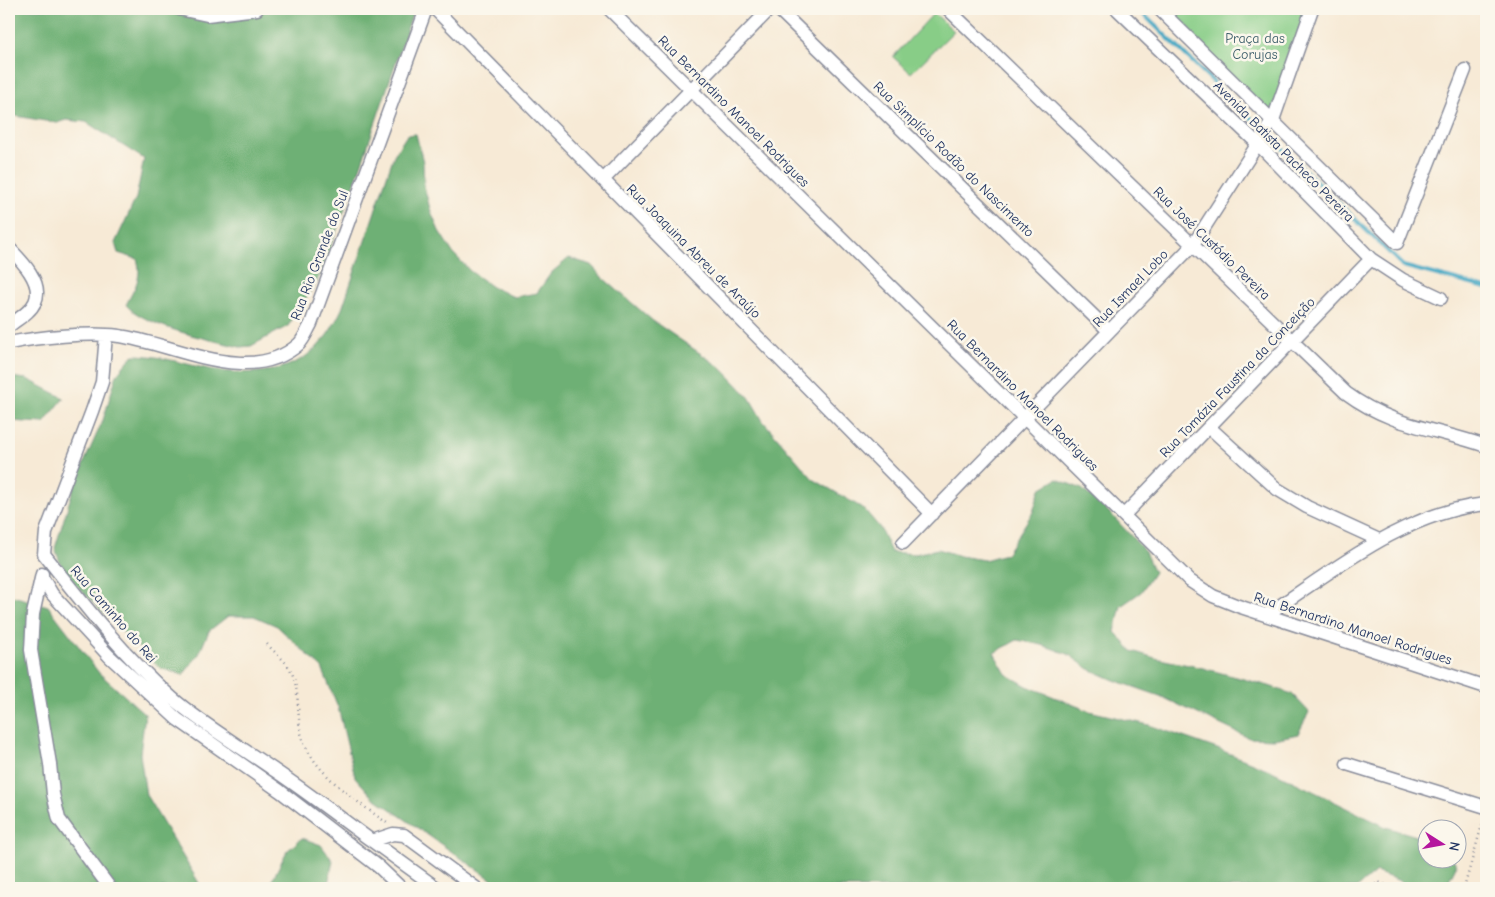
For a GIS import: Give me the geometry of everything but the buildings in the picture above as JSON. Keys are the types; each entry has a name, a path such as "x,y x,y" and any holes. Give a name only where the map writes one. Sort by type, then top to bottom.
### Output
{"street":[{"path":"180,9 206,15 257,9"},
{"name":"Rua Rio Grande do Sul","path":"9,343 30,339 106,335 145,341 211,360 250,362 270,359 286,353 300,342 311,324 426,9"},
{"name":"Rua Joaquina Abreu de Araújo","path":"435,9 932,514"},
{"name":"Rua Bernardino Manoel Rodrigues","path":"609,9 1190,581 1213,596 1238,606 1486,687"},
{"path":"604,180 770,9"},
{"name":"Rua Simplício Rodão do Nascimento","path":"778,9 1109,331"},
{"name":"Rua José Custódio Pereira","path":"948,9 1346,394 1361,405 1400,422 1486,446"},
{"name":"Avenida Batista Pacheco Pereira","path":"1117,9 1258,144 1371,259 1403,280 1441,298"},
{"name":"Avenida Batista Pacheco Pereira","path":"1159,9 1397,242 1465,70"},
{"name":"Rua Ismael Lobo","path":"903,543 1193,245 1273,120 1312,9"},
{"path":"9,248 28,270 36,286 36,301 29,311 9,326"},
{"name":"Rua Tomázia Faustina da Conceição","path":"1124,516 1371,259"},
{"path":"106,335 102,382 46,532 42,577 33,614 31,650 50,764 53,794 59,819 110,888"},
{"path":"1209,427 1277,489 1307,507 1379,540"},
{"path":"1266,616 1379,540 1426,518 1453,510 1486,504"},
{"name":"Rua Caminho do Rei","path":"44,554 93,616 128,656 174,699 437,888"},
{"path":"42,577 52,594 97,643 177,719 296,803 379,867 401,888"},
{"path":"1347,764 1485,812"},
{"path":"372,841 394,834 404,835 476,888"}],"path":[{"path":"266,644 290,669 295,687 303,738 315,762 357,802 404,835"},
{"path":"1464,888 1485,812"},
{"path":"1372,888 1378,882 1394,888"}],"green space":[{"path":"9,9 414,9 355,183 317,281 288,326 251,346 240,347 163,326 135,313 126,305 137,283 139,265 137,259 118,253 115,243 136,198 144,159 86,122 66,120 57,123 16,116 9,113"},
{"name":"Praça das Corujas","path":"1161,9 1307,9 1271,115"},
{"path":"934,13 954,31 911,73 893,57"},
{"path":"416,134 423,162 424,186 430,209 439,231 453,253 470,271 492,287 514,297 537,293 551,273 569,258 591,265 603,278 653,321 720,367 749,397 763,421 813,479 864,509 880,528 891,552 915,554 938,549 960,556 984,560 1006,554 1033,512 1040,489 1057,479 1082,489 1110,513 1144,550 1154,572 1141,592 1121,606 1115,632 1132,651 1269,686 1292,694 1309,712 1298,734 1274,739 1249,738 1160,696 1089,669 1068,654 1042,645 1017,640 994,653 1006,674 1027,686 1089,711 1149,725 1223,751 1272,771 1386,827 1418,836 1418,870 1454,870 1445,888 1413,888 1376,872 1357,888 506,888 373,797 355,777 338,707 322,668 277,626 254,616 228,616 209,631 199,654 183,675 160,668 63,571 55,548 75,483 103,420 117,374 133,355 159,357 215,370 246,373 277,369 305,357 325,338 342,309 394,155 407,135"},
{"path":"9,377 27,379 64,398 44,423 9,421"},
{"path":"9,595 48,606 99,673 145,714 140,754 146,795 202,888 9,888"},
{"path":"302,838 321,845 333,861 327,888 268,888 287,851"}],"waterway":[{"path":"1138,9 1255,122"},
{"path":"1274,140 1403,266 1486,288"}]}
